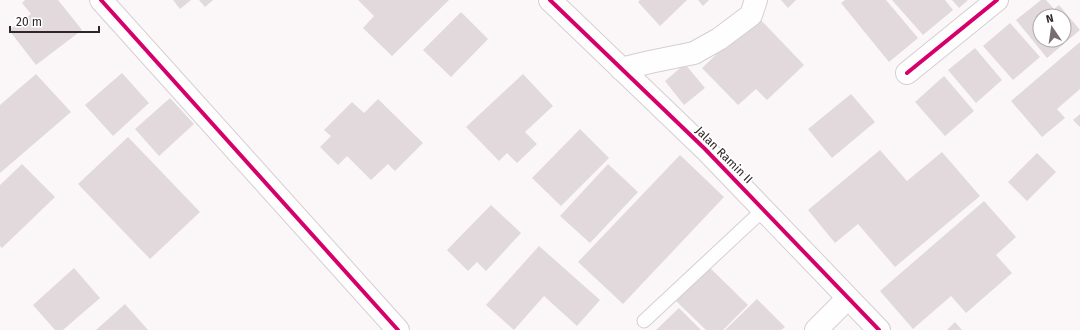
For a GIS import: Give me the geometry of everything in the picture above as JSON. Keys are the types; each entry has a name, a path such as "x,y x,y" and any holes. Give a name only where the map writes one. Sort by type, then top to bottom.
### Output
{"street":[{"path":"101,0 398,330"},
{"name":"Jalan Ramin II","path":"550,0 705,149 879,330"},
{"path":"621,69 694,53 719,39 751,15 756,0"},
{"path":"907,73 997,0"},
{"path":"816,330 848,298"}],"lane":[{"path":"644,321 763,210"}],"building":[{"path":"25,0 58,0 82,30 36,65 9,30 31,14 22,3"},
{"path":"173,0 191,0 180,9"},
{"path":"199,0 213,0 205,7"},
{"path":"358,0 449,0 392,56 363,28 374,16"},
{"path":"640,0 687,0 660,26 638,2"},
{"path":"698,0 709,0 703,6"},
{"path":"781,0 796,0 788,8"},
{"path":"845,0 886,0 918,38 889,62 841,3"},
{"path":"892,0 945,0 953,10 923,35"},
{"path":"952,0 968,0 959,8"},
{"path":"1041,0 1046,0 1053,8 1032,8 1032,40 1016,20"},
{"path":"461,12 488,39 451,77 423,50"},
{"path":"757,16 804,65 767,100 756,89 738,105 702,68"},
{"path":"1072,20 1080,30 1072,37"},
{"path":"1010,23 1040,57 1013,80 983,46"},
{"path":"1080,42 1080,89 1057,109 1065,118 1042,137 1011,101"},
{"path":"975,48 1002,80 976,103 948,70"},
{"path":"1039,48 1059,48 1047,58"},
{"path":"685,64 705,88 684,105 665,81"},
{"path":"122,73 149,103 113,136 85,105"},
{"path":"36,74 71,112 0,173 0,105"},
{"path":"523,74 553,106 525,132 537,144 517,163 507,153 499,161 466,127"},
{"path":"944,76 974,111 945,136 915,102"},
{"path":"851,94 875,122 832,158 808,129"},
{"path":"170,98 194,124 159,156 135,129"},
{"path":"378,99 423,143 395,171 388,164 371,180 347,156 338,165 320,147 331,136 324,130 352,102 364,113"},
{"path":"1080,114 1080,127 1073,120"},
{"path":"580,129 609,158 561,206 532,178"},
{"path":"128,137 200,212 150,259 78,184"},
{"path":"880,150 907,181 942,152 980,196 895,267 858,224 835,243 808,210"},
{"path":"1037,153 1056,172 1027,201 1008,182"},
{"path":"680,155 724,197 623,304 578,262"},
{"path":"22,164 55,197 2,248 0,246 0,185"},
{"path":"608,164 638,192 590,243 560,216"},
{"path":"984,201 1016,237 996,255 1012,273 966,313 951,296 913,329 880,291"},
{"path":"491,205 521,233 486,271 477,262 468,271 447,250"},
{"path":"539,246 600,300 577,326 544,296 514,330 486,305"},
{"path":"709,267 748,305 723,330 706,330 676,301"},
{"path":"74,268 100,298 63,330 55,330 33,305"},
{"path":"757,299 785,327 781,330 725,330"},
{"path":"125,304 148,330 96,330"},
{"path":"679,308 701,330 656,330"},
{"path":"955,322 962,330 947,330"}],"cycle path":[{"path":"101,0 398,330"},
{"path":"550,0 705,149 879,330"},
{"path":"907,73 997,0"}]}
